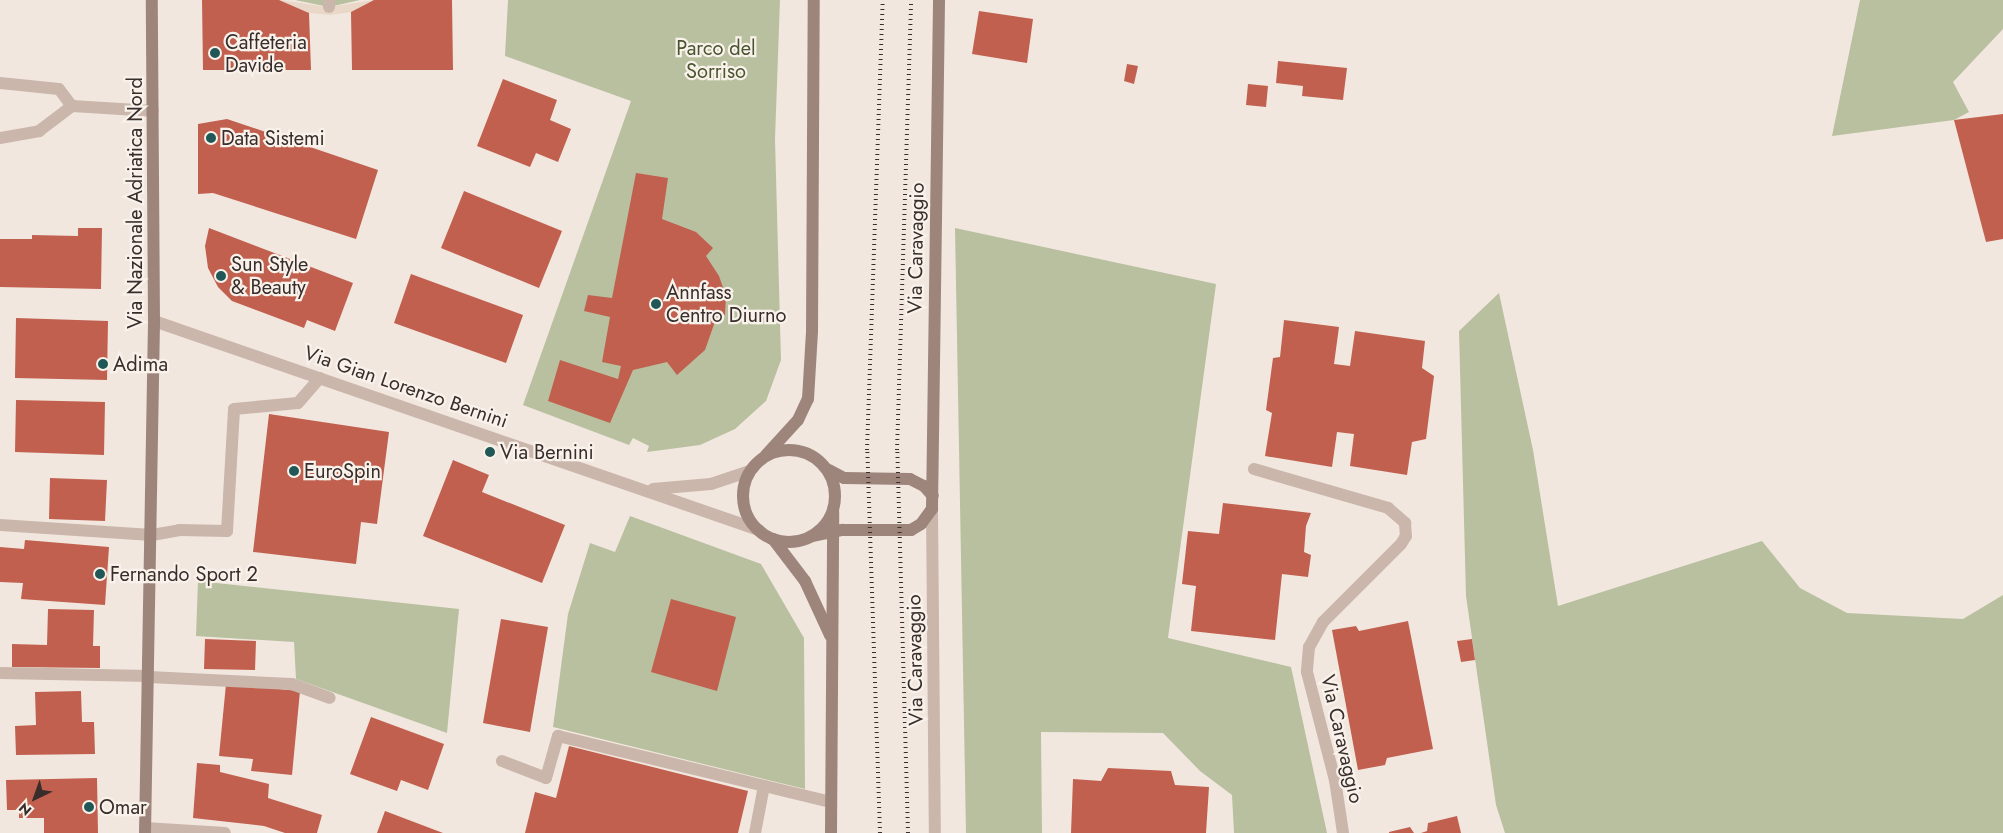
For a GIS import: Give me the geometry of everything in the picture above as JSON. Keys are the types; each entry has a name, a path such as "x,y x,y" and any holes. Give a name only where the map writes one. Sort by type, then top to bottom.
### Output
{"street":[{"name":"Via Nazionale Adriatica Nord","path":"145,830 152,535 154,321 152,0"},
{"path":"814,0 812,331 808,399 798,420 750,471 743,498 748,516 759,530 773,539 805,581 831,638"},
{"name":"Via Caravaggio","path":"936,833 932,510 939,0"},
{"path":"0,83 59,89 72,106"},
{"path":"0,138 39,131 72,106 153,110"},
{"name":"Via Gian Lorenzo Bernini","path":"154,321 759,530"},
{"path":"0,526 152,535 179,530 227,531 234,409 298,403 320,378"},
{"path":"766,455 781,450 797,450 818,459 829,470 835,483 831,638 830,833"},
{"name":"Via Caravaggio","path":"1254,469 1388,508 1405,523 1406,536 1400,544 1323,622 1310,647 1307,672 1335,780 1344,833"},
{"path":"829,470 848,478 910,479 924,486 933,496"},
{"name":"Via Gian Lorenzo Bernini","path":"646,490 695,487 750,471"},
{"path":"773,539 789,542 834,531 911,530 922,524 932,510"},
{"path":"813,536 825,526 833,512"},
{"path":"911,530 932,546"},
{"path":"0,673 149,676 292,684 330,698"},
{"path":"502,761 546,778 558,736 830,802"},
{"path":"755,833 764,786"},
{"path":"145,830 225,833"}],"green space":[{"path":"295,0 360,0 329,7"},
{"name":"Parco del Sorriso","path":"508,0 780,0 775,139 781,360 766,401 735,429 700,445 647,452 649,446 633,438 629,445 523,405 631,101 505,56"},
{"path":"1860,0 2003,0 2003,29 1953,82 1969,112 1954,120 1832,136"},
{"path":"955,228 1216,284 1168,638 1291,667 1327,833 1234,833 1232,795 1200,771 1163,733 1041,732 1042,833 966,833"},
{"path":"1499,293 1533,450 1558,606 1762,541 1800,588 1847,613 1963,619 2003,595 2003,833 1505,833 1496,805 1466,596 1459,331"},
{"path":"630,516 761,564 804,638 805,789 553,727 568,614 590,543 615,552"},
{"path":"198,581 459,609 447,733 296,679 294,642 196,636"}],"shaded area":[{"path":"279,0 329,7 374,0 351,12 330,15 309,13"}],"building":[{"path":"202,0 279,0 309,13 311,70 203,70"},
{"path":"374,0 452,0 453,70 352,70 351,12"},
{"path":"979,11 1033,19 1027,63 972,54"},
{"path":"1278,61 1347,68 1343,100 1302,96 1303,86 1276,83"},
{"path":"1127,64 1138,66 1134,84 1124,81"},
{"path":"503,79 557,100 550,120 571,129 558,162 536,153 530,167 477,146"},
{"path":"1248,84 1268,86 1266,107 1246,105"},
{"path":"2003,114 2003,239 1986,242 1954,120"},
{"path":"227,119 378,170 356,239 213,193 198,194 198,124"},
{"name":"Annfass Centro Diurno","path":"636,173 668,178 662,219 696,232 713,248 706,256 719,276 726,296 725,315 718,313 705,350 677,375 667,362 633,370 610,423 548,401 560,360 618,379 621,366 602,362 610,317 584,311 588,295 612,298"},
{"path":"464,191 562,231 539,288 441,248"},
{"path":"78,228 102,228 101,289 0,287 0,239 32,239 32,235 78,236"},
{"path":"209,228 353,283 335,331 307,320 304,328 232,301 218,287 208,268 205,246"},
{"path":"411,274 523,315 506,363 394,323"},
{"path":"16,318 108,321 107,380 15,378"},
{"path":"1284,320 1339,327 1334,364 1350,366 1355,331 1425,341 1422,368 1434,376 1426,439 1412,442 1407,475 1350,466 1354,434 1337,432 1332,467 1265,456 1272,413 1266,410 1273,358 1280,357"},
{"path":"16,400 105,402 104,455 15,452"},
{"name":"EuroSpin","path":"269,414 389,432 377,524 361,522 356,564 253,552"},
{"path":"453,460 489,475 482,492 565,525 542,583 423,536"},
{"path":"50,478 107,480 105,521 49,519"},
{"path":"1223,503 1311,513 1306,526 1304,552 1311,555 1308,577 1282,574 1275,640 1191,631 1196,586 1182,584 1188,531 1219,534"},
{"path":"25,540 109,547 105,605 21,599 23,583 0,582 0,547 24,549"},
{"path":"671,599 736,617 717,691 651,672"},
{"path":"48,609 94,610 93,646 100,646 100,668 12,667 12,644 47,645"},
{"path":"501,619 548,627 530,732 483,723"},
{"path":"1408,621 1433,749 1387,758 1385,765 1358,770 1332,630 1356,626 1359,631"},
{"path":"205,639 256,641 255,670 204,669"},
{"path":"1472,639 1475,660 1461,662 1457,641"},
{"path":"226,684 300,691 292,775 251,771 253,759 219,756"},
{"path":"81,691 82,722 94,722 95,754 16,755 15,726 36,725 35,692"},
{"path":"371,717 444,744 428,790 401,780 397,791 350,774"},
{"path":"569,746 748,791 738,833 525,833 535,792 556,798"},
{"path":"197,763 220,765 220,772 269,784 268,798 322,815 317,833 285,833 264,826 193,818"},
{"path":"1108,768 1171,771 1175,785 1209,787 1206,833 1071,833 1073,779 1101,781"},
{"path":"97,778 98,833 44,833 44,818 19,818 19,810 7,810 6,780"},
{"path":"385,811 443,833 377,833"},
{"path":"1457,816 1461,833 1421,833 1427,831 1428,823"},
{"path":"1410,827 1414,833 1389,833 1389,832"}],"railway":[{"path":"880,833 867,450 883,0"},
{"path":"908,833 897,450 911,0"}],"place":[{"name":"Caffeteria Davide","path":"215,53"},
{"name":"Data Sistemi","path":"211,138"},
{"name":"Sun Style & Beauty","path":"221,276"},
{"name":"Annfass Centro Diurno","path":"656,304"},
{"name":"Adima","path":"103,364"},
{"name":"Via Bernini","path":"490,452"},
{"name":"EuroSpin","path":"294,471"},
{"name":"Fernando Sport 2","path":"100,574"},
{"name":"Omar","path":"89,807"}]}
